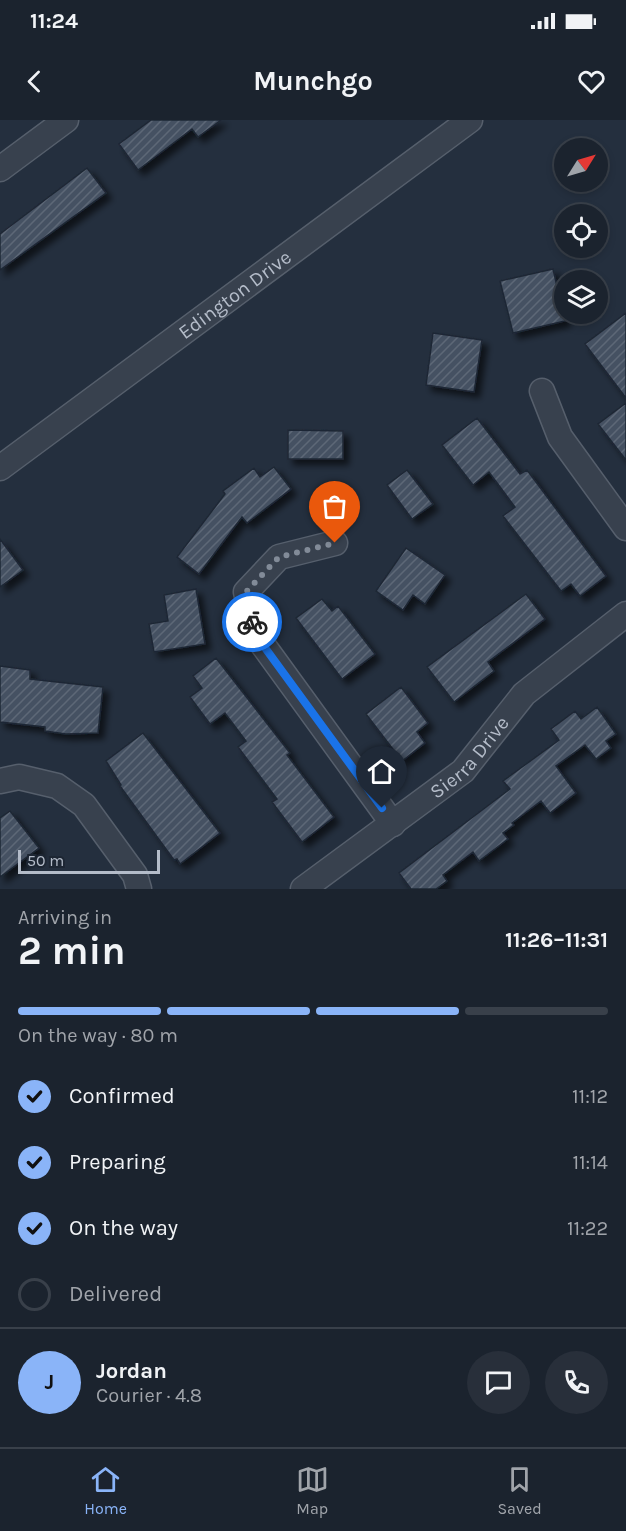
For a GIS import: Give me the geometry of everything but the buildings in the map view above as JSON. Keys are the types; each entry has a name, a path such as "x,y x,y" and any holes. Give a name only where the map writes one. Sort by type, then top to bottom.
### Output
{"street":[{"path":"0,169 66,120"},
{"name":"Edington Drive","path":"0,468 470,120"},
{"path":"542,391 560,437 626,528"},
{"path":"335,543 279,557 246,592 255,634 393,824"},
{"name":"Sierra Drive","path":"303,889 463,771 524,694 626,614"},
{"path":"0,781 19,777 57,786 84,806 135,875 139,889"}],"way so far":[{"path":"252,622 246,592 279,557 335,543"}],"route":[{"path":"252,622 255,634 382,808"}]}
